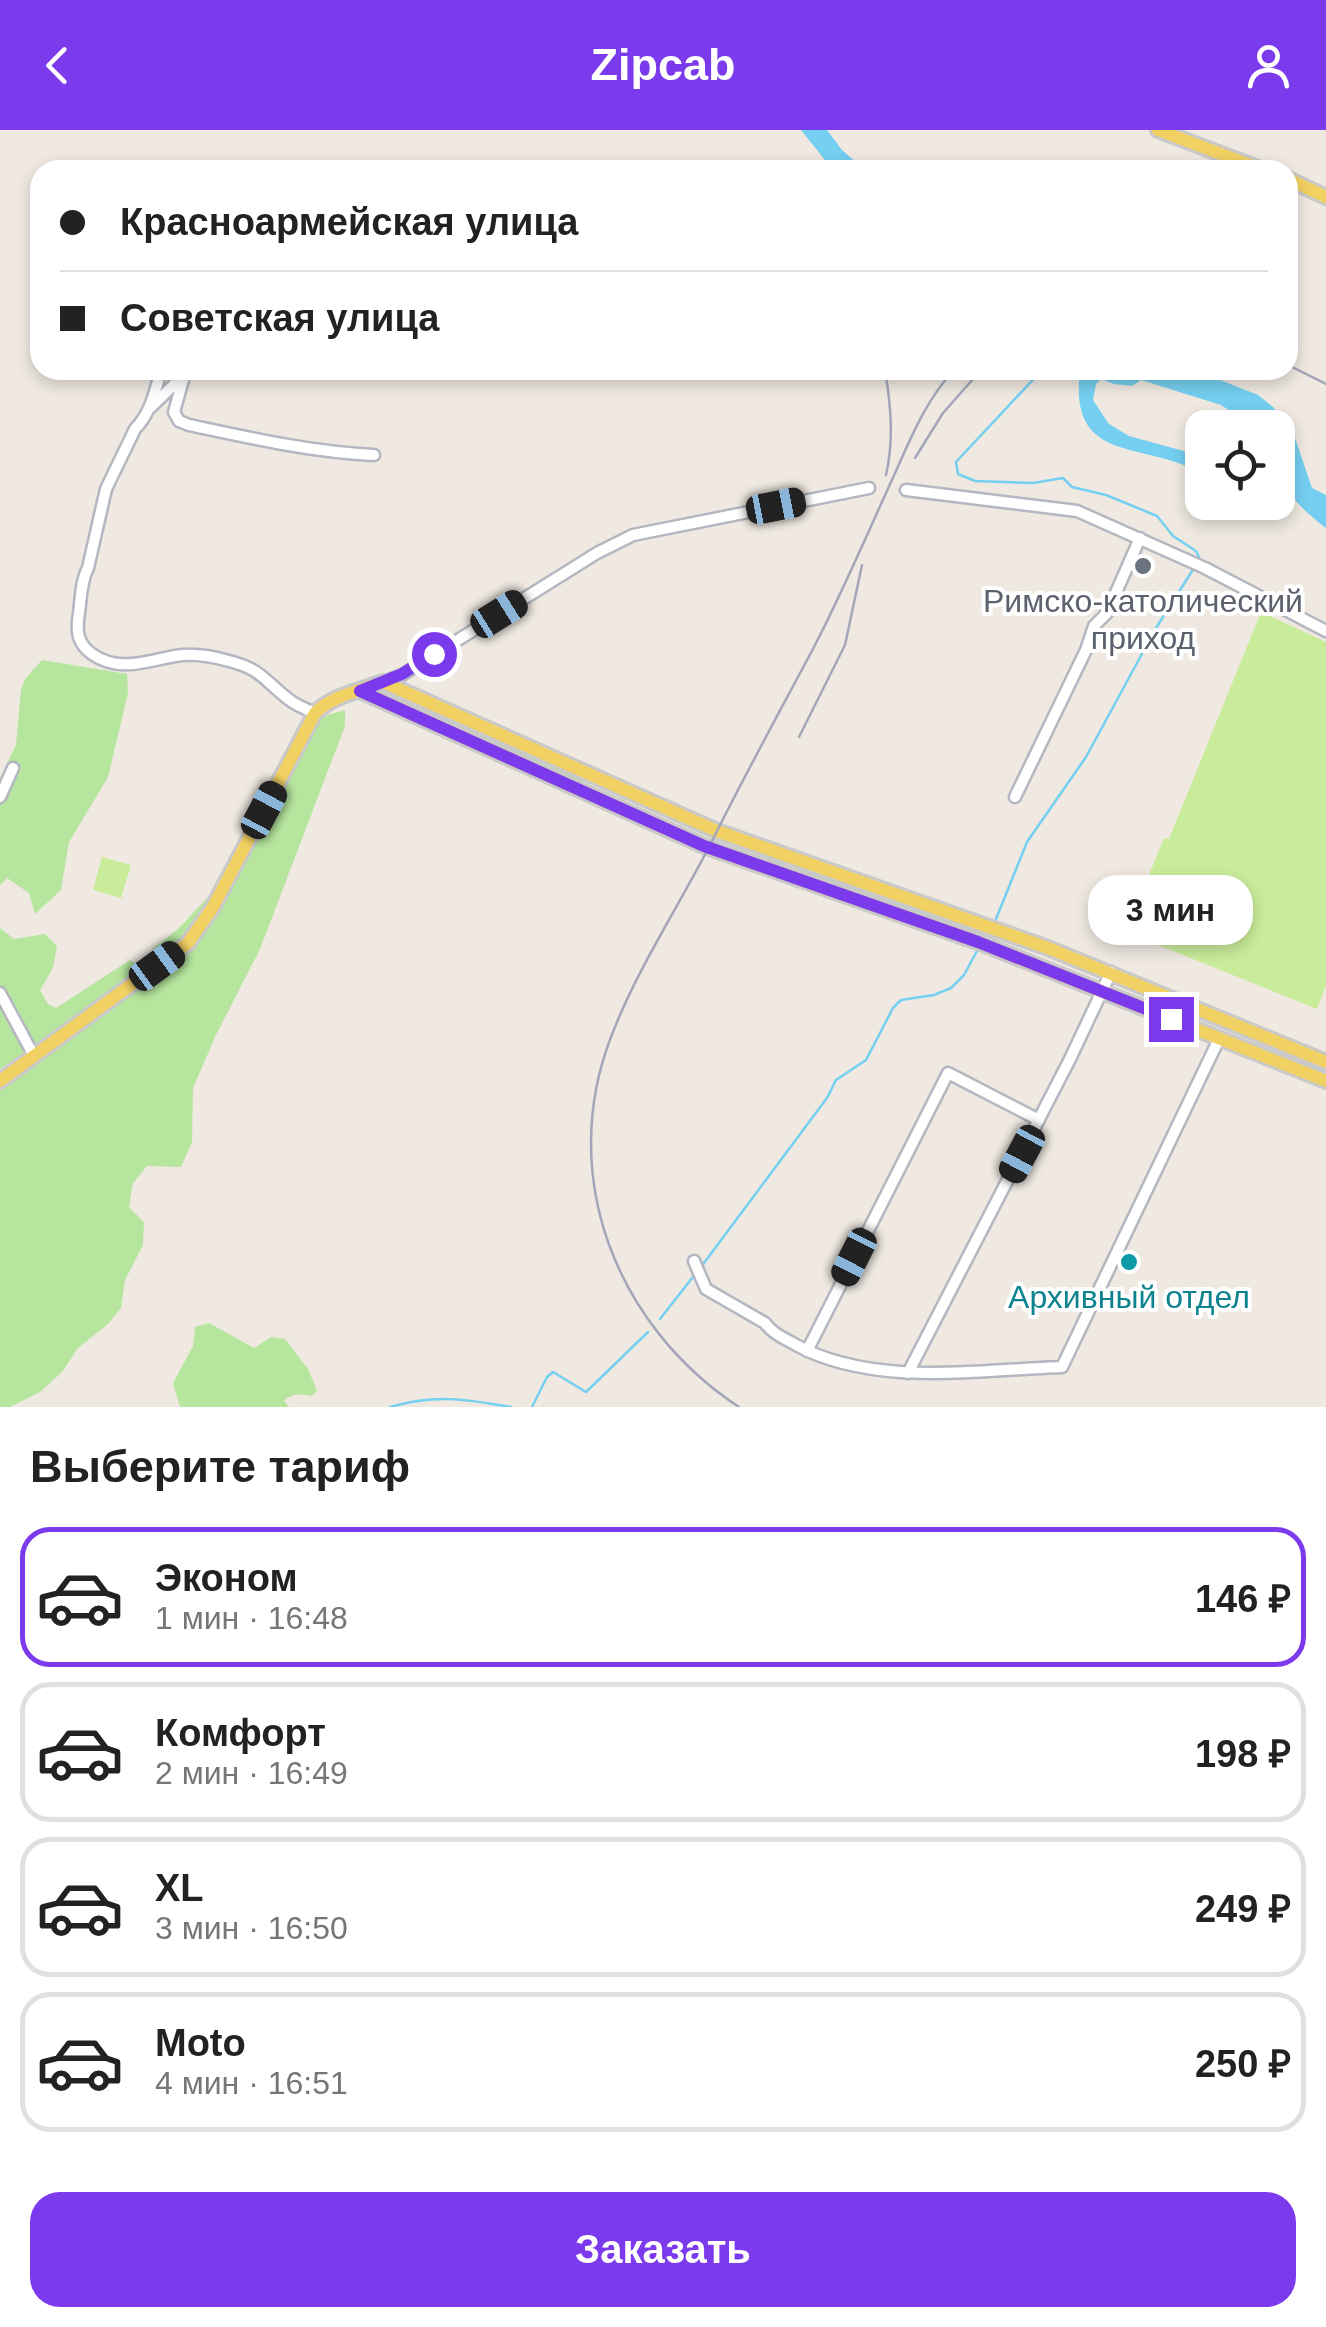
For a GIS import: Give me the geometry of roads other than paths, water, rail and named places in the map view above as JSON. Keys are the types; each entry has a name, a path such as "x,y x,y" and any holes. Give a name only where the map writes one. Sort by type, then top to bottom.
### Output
{"main road":[{"path":"1158,130 1237,160"},
{"path":"1298,183 1326,196"},
{"path":"0,1081 188,943 213,907 314,713 328,702 383,682 717,832 986,924 1326,1062"},
{"path":"360,691 704,846 978,942 1326,1082"}],"street":[{"path":"158,380 149,409 106,489 84,575 77,623 79,640 107,662 127,665 184,655 230,661 259,672 286,697 314,713"},
{"path":"149,409 178,380"},
{"path":"174,412 184,380"},
{"path":"149,409 162,408 174,412 189,425 226,433 338,453 374,455"},
{"path":"383,682 633,535 869,488"},
{"path":"906,490 1077,511 1140,538 1326,631"},
{"path":"1016,798 1094,626 1107,613 1140,538"},
{"path":"0,797 13,768"},
{"path":"790,876 795,859"},
{"path":"978,942 986,924"},
{"path":"908,1373 1040,1120 1110,972"},
{"path":"0,993 34,1056"},
{"path":"694,1261 706,1289 806,1350 856,1368 908,1373 1062,1366 1218,1039"},
{"path":"806,1350 948,1073 1040,1120"}],"water":[{"path":"801,130 827,130 854,160 825,160"},
{"path":"1080,380 1100,380 1093,400 1109,424 1129,436 1185,451 1185,466 1115,445 1098,436 1086,422 1079,401"},
{"path":"1104,380 1141,380 1132,386 1114,384"},
{"path":"1141,380 1220,380 1258,395 1275,410 1229,410"},
{"path":"1295,438 1312,488 1326,495 1326,528 1295,500"}],"waterway":[{"path":"1033,380 956,462 958,474 975,481 1033,483 1063,478 1072,487 1106,495 1157,516 1173,536 1196,551 1198,561"},
{"path":"996,919 1027,842 1086,757 1156,628 1194,568"},
{"path":"701,1267 827,1098 836,1080 866,1060 893,1008 901,1000 951,988 964,975 977,951"},
{"path":"660,1319 696,1273"},
{"path":"532,1407 553,1372 586,1392 648,1332"},
{"path":"390,1407 450,1399 511,1407"}],"railway":[{"path":"1298,370 1326,384"},
{"path":"886,380 891,423 886,475"},
{"path":"739,1407 696,1374 660,1335 631,1292 609,1245 596,1194 591,1143 596,1090 611,1037 634,985 824,627 918,423 946,380"},
{"path":"915,458 943,413 972,380"},
{"path":"799,737 845,645 862,565"}],"place":[{"name":"Римско-католический приход","path":"1143,566"},
{"name":"Архивный отдел","path":"1129,1262"}]}
